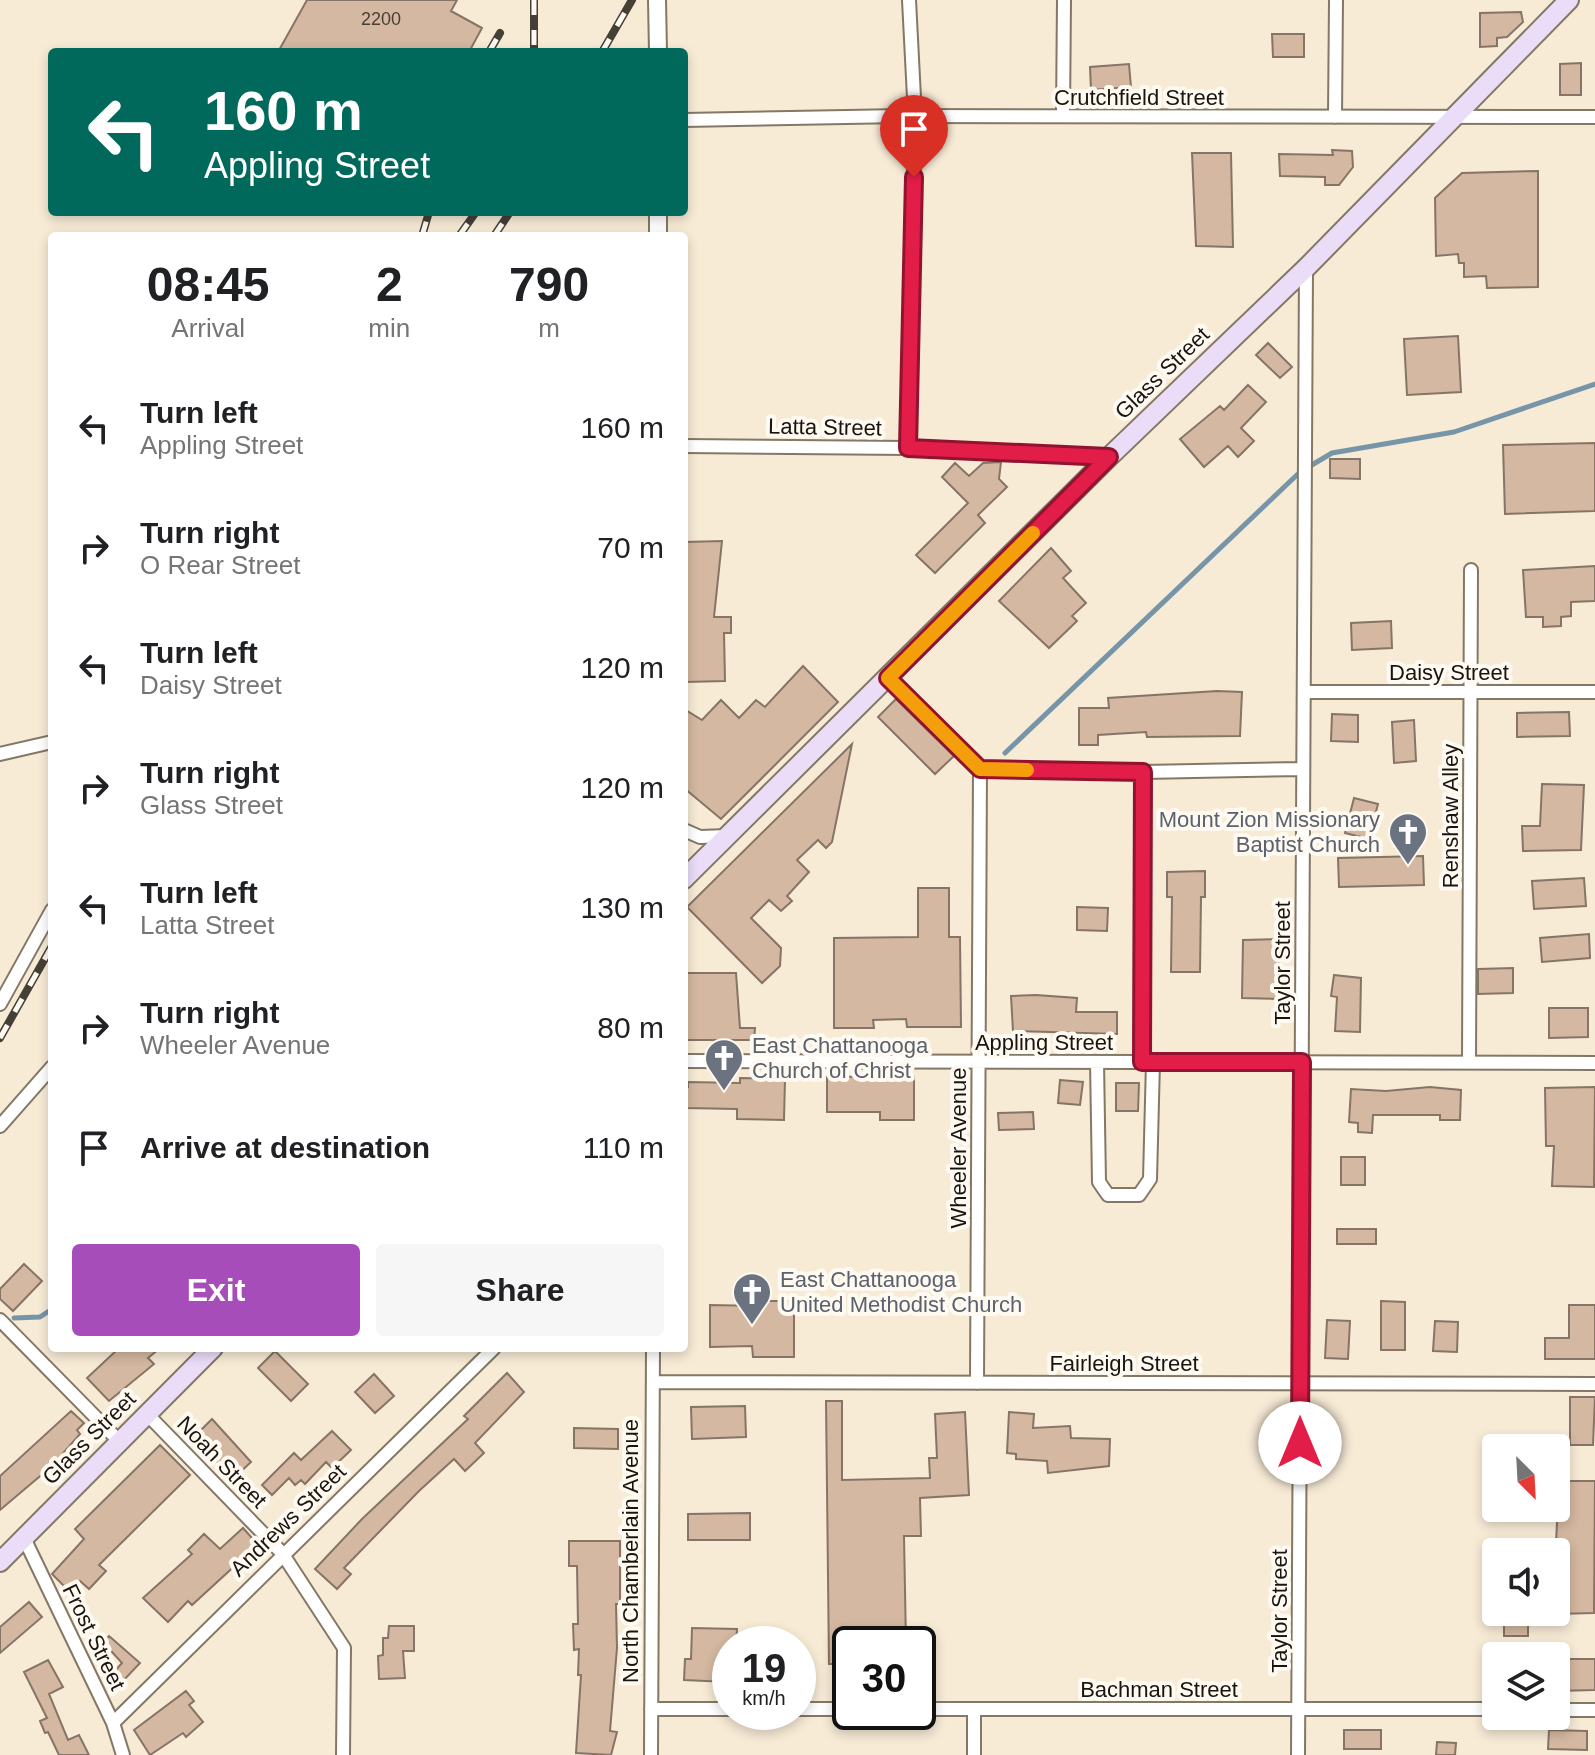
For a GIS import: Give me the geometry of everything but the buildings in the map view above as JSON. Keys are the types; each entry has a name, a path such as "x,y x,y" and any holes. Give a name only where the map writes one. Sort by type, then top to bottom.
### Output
{"main road":[{"name":"Glass Street","path":"688,875 1109,457 1306,268 1450,117 1569,0"},
{"name":"Glass Street","path":"0,1562 209,1352"}],"street":[{"path":"657,0 658,48"},
{"path":"908,448 915,117 909,0"},
{"path":"1063,116 1064,0"},
{"path":"1335,117 1336,0"},
{"name":"Crutchfield Street","path":"688,120 1063,116 1595,117"},
{"name":"Taylor Street","path":"1298,1755 1306,268"},
{"name":"Latta Street","path":"688,446 908,448 1109,457"},
{"name":"Renshaw Alley","path":"1469,1062 1471,570"},
{"path":"888,678 980,769 1143,772 1303,769"},
{"name":"Daisy Street","path":"1304,692 1595,692"},
{"path":"0,754 48,743"},
{"name":"Wheeler Avenue","path":"977,1383 980,769"},
{"path":"1097,1062 1099,1182 1108,1195 1139,1195 1150,1179 1143,772"},
{"path":"688,832 700,837 728,836"},
{"path":"0,1004 48,917"},
{"name":"Appling Street","path":"688,1061 1595,1063"},
{"path":"0,1126 48,1072"},
{"path":"0,1320 119,1441"},
{"name":"Andrews Street","path":"113,1723 282,1553 490,1352"},
{"name":"North Chamberlain Avenue","path":"651,1755 653,1352"},
{"name":"Fairleigh Street","path":"653,1382 1595,1384"},
{"name":"Noah Street","path":"147,1414 282,1553 344,1648 343,1755"},
{"name":"Frost Street","path":"24,1538 113,1723 123,1755"},
{"path":"651,1709 712,1709"},
{"name":"Bachman Street","path":"936,1709 1482,1709"},
{"path":"974,1709 974,1755"},
{"path":"1570,1710 1595,1710"}],"waterway":[{"path":"1005,753 1300,472 1332,453 1454,432 1595,384"},
{"path":"14,1318 40,1317 48,1312"}],"railway":[{"path":"534,0 534,48"},
{"path":"604,48 632,0"},
{"path":"491,48 500,33"},
{"path":"423,232 428,216"},
{"path":"462,232 473,216"},
{"path":"497,232 507,216"},
{"path":"0,1038 48,953"}],"slow traffic":[{"path":"1027,770 980,769 888,678 1033,533"}],"place":[{"name":"Mount Zion Missionary Baptist Church","path":"1408,866"},
{"name":"East Chattanooga Church of Christ","path":"724,1092"},
{"name":"East Chattanooga United Methodist Church","path":"752,1326"}],"route":[{"path":"914,177 908,448 1109,457 888,678 980,769 1143,772 1142,1062 1302,1062 1300,1443"}]}
